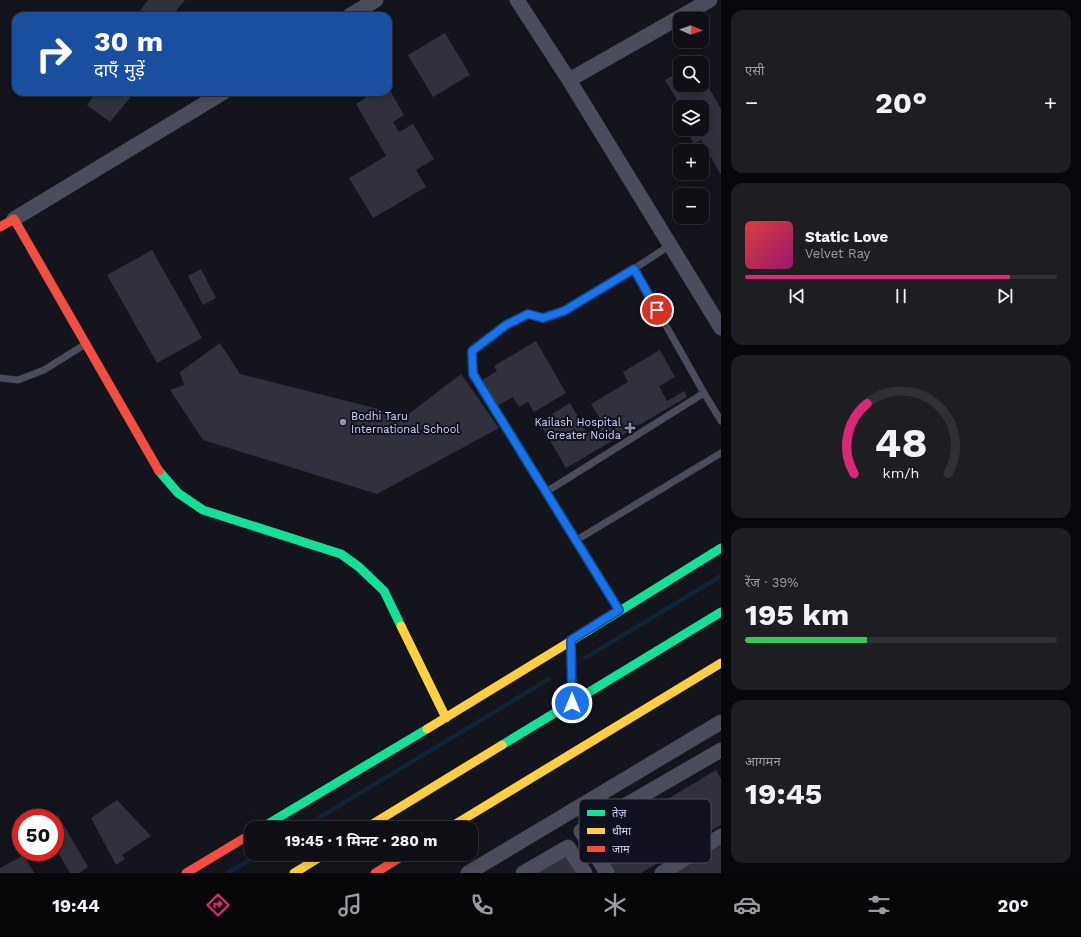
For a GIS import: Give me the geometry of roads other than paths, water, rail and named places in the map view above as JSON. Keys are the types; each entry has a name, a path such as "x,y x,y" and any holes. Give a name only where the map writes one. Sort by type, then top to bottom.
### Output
{"street":[{"path":"356,12 376,0"},
{"path":"517,0 569,80 721,328"},
{"path":"569,80 710,0"},
{"path":"0,228 217,96"},
{"path":"14,219 161,475 178,493 204,510 341,554 359,567 384,591 446,718"},
{"path":"273,821 446,718 721,548"},
{"path":"378,821 721,612"},
{"path":"571,640 572,703"},
{"path":"461,821 721,663"},
{"path":"592,799 715,725 721,750 636,799"},
{"path":"468,873 579,806"},
{"path":"711,842 721,836"},
{"path":"186,873 244,838"},
{"path":"523,873 568,847 585,873"},
{"path":"294,873 314,861"},
{"path":"375,873 395,861"},
{"path":"601,863 607,873"},
{"path":"662,873 678,863"}],"lane":[{"path":"619,610 473,374 472,351 506,325 528,314 543,318 564,311 634,269 670,245"},
{"path":"634,269 721,421"},
{"path":"0,378 18,380 44,370 86,344"},
{"path":"546,492 704,393"},
{"path":"576,541 721,453"}],"waterway":[{"path":"585,658 721,576"},
{"path":"314,821 549,679"},
{"path":"228,873 248,861"}],"place":[{"name":"Bodhi Taru International School","path":"343,422"},
{"name":"Kailash Hospital Greater Noida","path":"630,428"}]}
